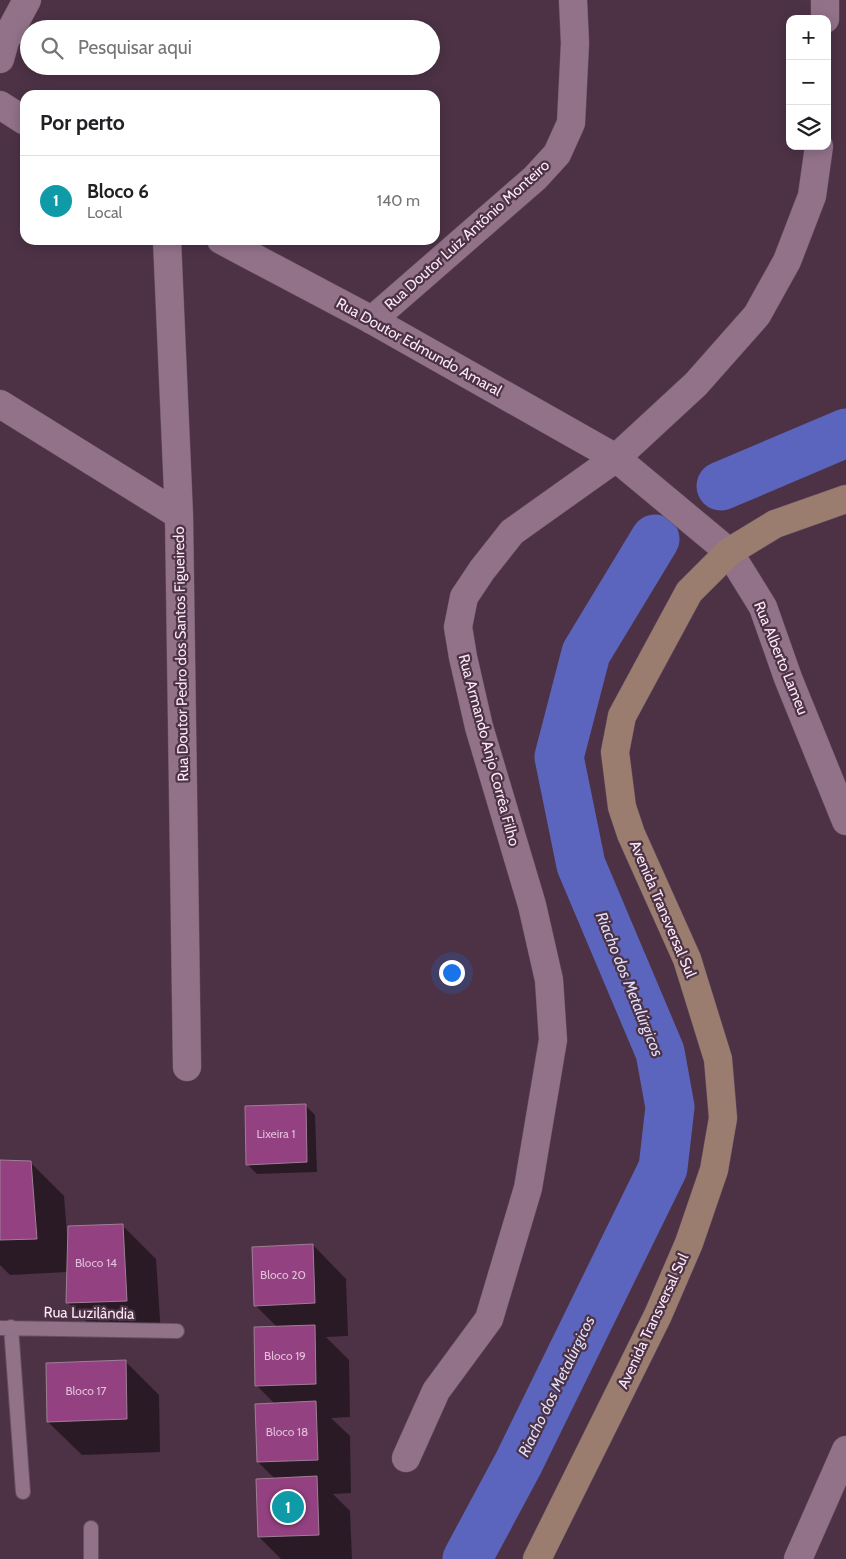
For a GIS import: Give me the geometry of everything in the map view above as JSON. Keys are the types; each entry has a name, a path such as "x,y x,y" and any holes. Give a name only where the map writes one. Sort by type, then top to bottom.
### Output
{"main road":[{"name":"Avenida Transversal Sul","path":"537,1559 658,1315 689,1243 714,1170 722,1118 718,1059 687,959 631,834 622,807 615,752 622,716 689,592 728,552 775,524 846,499"}],"street":[{"path":"0,59 5,41 27,0"},
{"name":"Rua Doutor Luiz Antônio Monteiro","path":"372,320 535,178 557,154 570,123 575,43 573,0"},
{"path":"825,0 825,15"},
{"path":"0,105 20,118"},
{"name":"Rua Armando Anjo Corrêa Filho","path":"406,1458 436,1391 489,1319 528,1188 553,1040 549,980 532,905 479,727 463,658 458,627 464,597 482,570 512,532 616,458 696,384 758,315 787,261 812,196 818,150"},
{"name":"Rua Doutor Pedro dos Santos Figueiredo","path":"167,245 179,515 187,1068"},
{"name":"Rua Doutor Edmundo Amaral","path":"230,245 372,320 616,458"},
{"path":"0,404 179,515"},
{"name":"Rua Alberto Lameu","path":"616,458 728,552 763,608 788,678 846,821"},
{"path":"798,1559 846,1450"}],"lane":[{"name":"Rua Luzilândia","path":"6,1328 177,1331"},
{"path":"6,1328 23,1492"},
{"path":"91,1528 92,1559"}],"building":[{"path":"306,1104 307,1162 246,1165 245,1106"},
{"path":"0,1160 31,1161 37,1239 0,1240"},
{"path":"123,1224 127,1301 66,1303 68,1226"},
{"path":"313,1244 315,1303 254,1306 252,1247"},
{"path":"315,1325 316,1384 255,1386 254,1327"},
{"path":"126,1360 127,1419 47,1422 46,1363"},
{"path":"316,1401 318,1460 257,1462 255,1404"},
{"path":"317,1476 319,1535 258,1537 256,1479"}],"waterway":[{"name":"Riacho dos Metalúrgicos","path":"721,486 846,433"},
{"name":"Riacho dos Metalúrgicos","path":"467,1559 518,1464 663,1168 670,1107 660,1052 581,865 559,757 586,653 655,539"}],"place":[{"name":"Bloco 6","path":"288,1507"}]}
